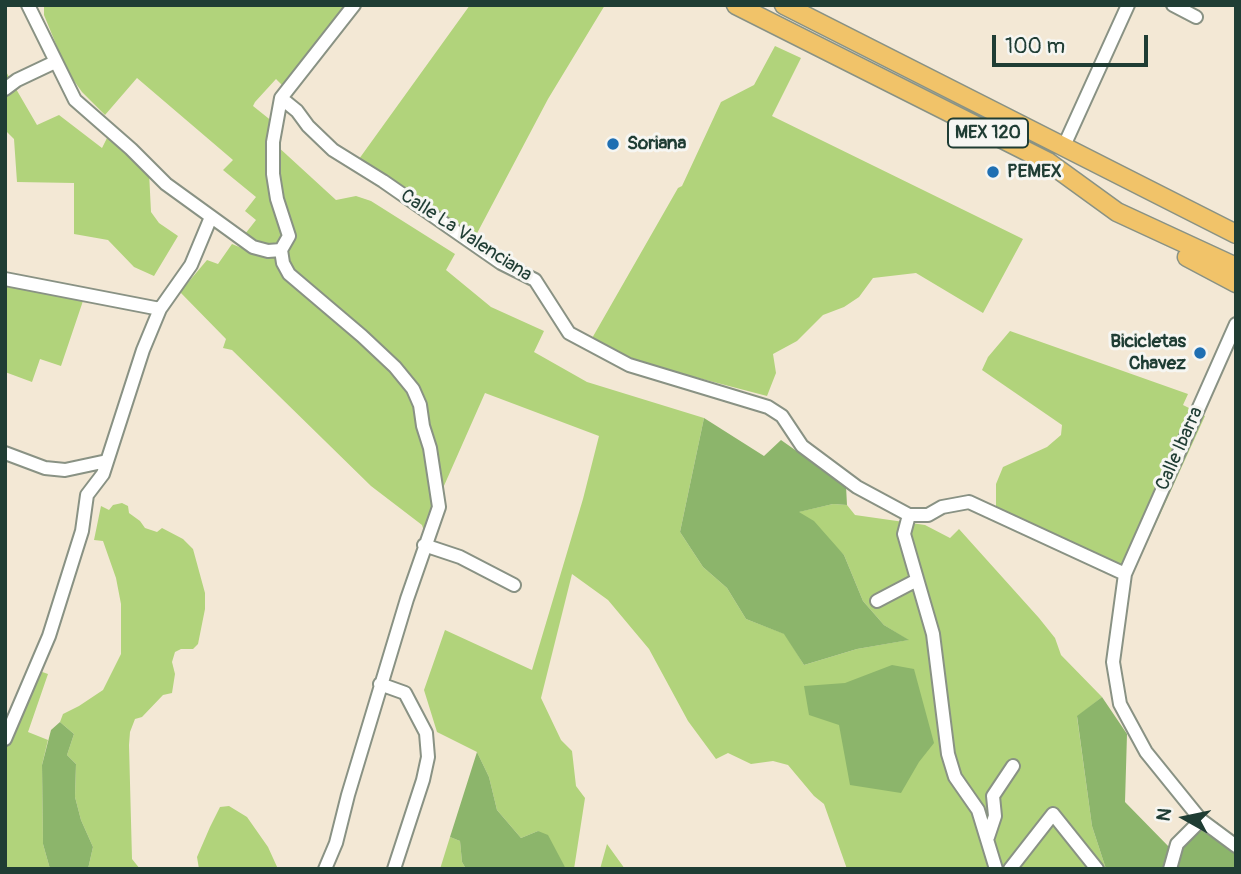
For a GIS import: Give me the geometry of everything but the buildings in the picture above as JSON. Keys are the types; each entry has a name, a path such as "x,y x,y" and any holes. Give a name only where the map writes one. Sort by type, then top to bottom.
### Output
{"main road":[{"name":"MEX 120","path":"736,5 1048,162 1117,212 1236,267"},
{"name":"MEX 120","path":"784,5 1236,234"},
{"path":"1117,212 1135,229 1236,283"}],"street":[{"path":"28,5 75,100 166,184 211,217 253,247 268,251 281,250"},
{"path":"325,869 336,844 380,684 424,545 437,519 439,507 430,448 422,426 420,405 413,389 362,336 289,274 283,264 281,250 289,236 277,199 272,142 281,99 354,5"},
{"path":"1063,148 1128,5"},
{"path":"1172,5 1196,17"},
{"path":"5,89 17,80 55,62"},
{"name":"Calle La Valenciana","path":"281,99 297,111 333,150 383,181 501,263 536,279 569,333 629,365 768,407 782,416 802,446 857,487 909,515"},
{"path":"5,739 49,636 82,531 87,495 103,474 125,402 160,309 191,265 211,217"},
{"path":"5,279 160,309"},
{"name":"Calle Ibarra","path":"1236,324 1125,574 1113,662 1119,704 1146,752 1201,820 1236,846"},
{"path":"5,453 45,468 65,470 107,461"},
{"path":"996,869 978,810 955,777 948,754 933,634 904,534 909,515 928,515 942,507 969,502 1125,574"},
{"path":"424,545 460,557 514,585"},
{"path":"877,601 917,580"},
{"path":"380,684 405,692 426,733 428,757 424,780 394,869"},
{"path":"988,838 995,816 993,796 1013,766"},
{"path":"1010,869 1053,814 1097,869"},
{"path":"1170,869 1177,844 1201,820"}],"green space":[{"path":"44,5 360,5 289,92 276,79 255,102 253,106 278,126 276,145 336,200 356,196 371,201 455,254 446,270 491,307 544,331 534,352 587,382 704,418 680,532 703,567 727,588 746,619 785,634 804,665 857,649 908,640 884,625 863,601 844,555 798,512 833,504 847,505 855,515 925,525 950,538 959,529 1039,618 1055,638 1061,655 1102,697 1077,717 1092,826 1106,869 847,869 824,804 788,765 773,761 751,764 728,753 716,759 688,721 649,649 608,600 572,574 541,698 561,740 572,751 576,786 585,798 574,869 566,869 538,831 521,838 497,810 489,777 477,752 437,732 424,690 445,630 532,670 599,436 485,393 424,531 422,525 371,486 232,350 223,348 226,339 180,292 207,260 218,264 232,244 244,249 251,240 245,234 256,220 245,211 256,197 223,170 233,160 137,78 105,115 82,92 67,71 44,15"},
{"path":"470,5 605,5 548,99 474,239 359,159"},
{"path":"775,46 801,58 772,116 1023,239 983,313 916,273 873,278 859,297 844,307 823,315 797,341 773,354 776,373 767,396 623,356 591,340 678,188 682,186 721,102 754,85"},
{"path":"5,70 37,125 59,115 102,148 107,138 149,172 151,212 159,223 178,236 154,276 134,267 108,240 74,234 74,183 17,182 14,139 5,130"},
{"path":"5,278 85,295 61,366 40,359 32,382 5,372"},
{"path":"1010,331 1188,394 1183,405 1205,416 1137,565 1125,574 996,515 996,484 1003,467 1047,447 1061,435 1062,425 982,370 988,357"},
{"path":"704,418 764,456 781,440 846,486 847,505 833,504 799,512 814,521 844,555 863,601 884,625 909,640 857,649 804,665 784,634 746,619 727,588 703,567 680,532"},
{"path":"122,503 128,506 129,513 145,528 157,532 162,528 183,539 193,549 205,593 205,609 198,644 193,649 175,652 172,662 175,674 172,693 163,695 142,717 135,719 130,732 132,859 140,869 88,869 93,847 81,820 75,797 76,764 67,755 74,734 60,722 63,714 103,690 121,654 121,604 116,578 103,541 94,540 101,506 109,510 113,505"},
{"path":"892,665 914,669 934,743 901,793 850,785 839,725 809,715 804,686 845,683"},
{"path":"28,667 48,674 28,732 48,740 42,765 43,844 50,869 5,869 5,722"},
{"path":"1102,697 1127,734 1125,802 1170,848 1217,822 1236,839 1236,869 1106,869 1092,826 1077,716"},
{"path":"60,722 74,734 67,755 76,764 75,797 81,820 93,847 88,869 50,869 43,844 42,765 51,730"},
{"path":"477,752 489,777 497,810 521,838 538,831 548,835 566,869 466,869 462,862 460,841 450,837"},
{"path":"229,806 247,817 268,847 278,869 199,869 197,857 210,827 220,807"},
{"path":"450,837 460,841 462,862 466,869 440,869"},
{"path":"607,844 625,869 600,869"}],"place":[{"name":"Soriana","path":"613,144"},
{"name":"PEMEX","path":"993,172"},
{"name":"Bicicletas Chavez","path":"1200,353"}]}
